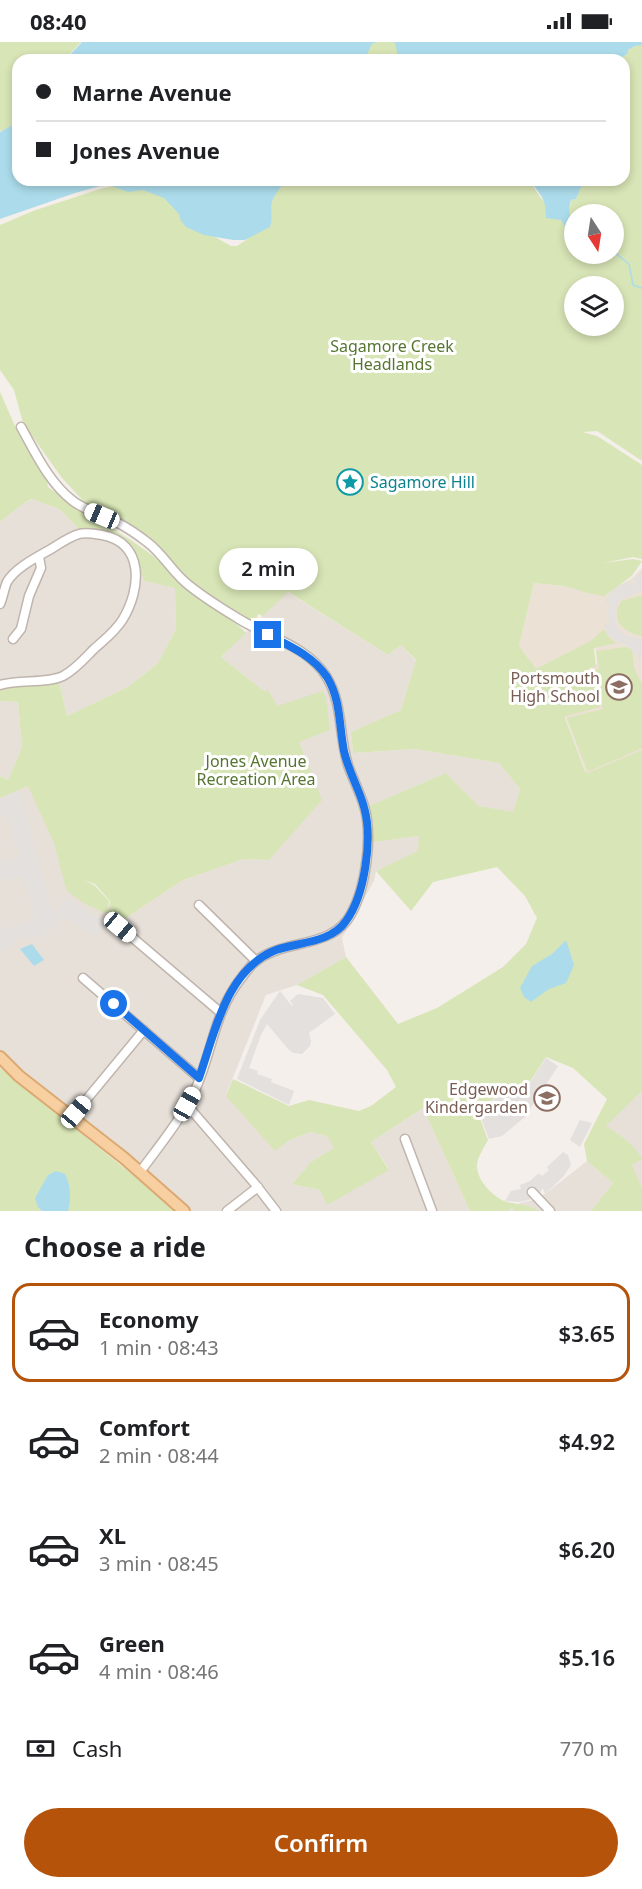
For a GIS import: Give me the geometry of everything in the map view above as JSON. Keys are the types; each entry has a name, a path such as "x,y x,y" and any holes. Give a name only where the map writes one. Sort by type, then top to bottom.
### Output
{"main road":[{"path":"0,1057 19,1076 140,1172 183,1211"}],"street":[{"path":"21,427 53,480 68,497 88,510 129,529 149,543 186,584 246,624 306,655 321,669 335,694 344,752 364,806 368,826 364,874 356,903 345,923 334,933 275,950 255,961 232,989 220,1012 199,1078 187,1104 140,1172"},
{"path":"0,604 12,575 80,534 112,537 124,543 133,555 136,570 134,590 122,620 115,629 66,674 56,679 26,680 0,685"},
{"path":"14,639 21,629 29,596 41,568 39,557"},
{"path":"200,905 255,961"},
{"path":"120,927 220,1012"},
{"path":"83,978 199,1078"},
{"path":"72,1117 144,1030"},
{"path":"187,1104 276,1211"},
{"path":"405,1139 432,1211"},
{"path":"227,1211 258,1187"},
{"path":"532,1192 550,1211"}],"shaded area":[{"path":"33,499 59,509 80,530 113,532 132,546 144,581 175,588 176,629 158,663 128,687 67,716 59,682 16,686 0,691 0,522 24,503"},
{"name":"Portsmouth High School","path":"642,568 642,756 587,775 564,714 601,705 592,669 597,664 596,650 590,641 536,670 519,646 534,583 564,586 600,595 631,579"},
{"path":"642,571 642,591 619,600 615,622 620,631 627,636 642,639 640,656 642,666 638,656 623,642 620,644 609,636 604,625 609,623 610,605 605,602 610,594 629,581 633,586 636,583 633,580"},
{"path":"287,592 388,655 401,645 416,661 401,710 351,732 353,753 415,749 499,763 520,789 513,813 479,806 446,773 370,806 374,842 419,836 419,851 376,871 374,881 342,938 346,957 297,985 266,995 226,1095 288,1141 310,1132 327,1136 335,1148 311,1162 292,1184 320,1190 389,1169 371,1142 423,1108 470,1211 189,1211 23,1076 0,1050 0,798 35,783 69,880 117,912 123,920 183,880 244,859 269,860 265,692 221,657"},
{"path":"0,701 18,702 22,747 8,780 0,776"},
{"path":"19,791 52,913 68,899 103,922 95,936 61,914 57,916 60,919 52,930 46,928 47,933 25,940 23,936 15,938 16,943 0,951 0,931 35,919 27,886 24,887 22,876 1,881 0,876 0,862 17,858 17,854 21,852 19,845 15,846 8,815 0,816 0,799"},
{"path":"280,991 292,1006 290,1001 298,994 323,998 335,1014 309,1033 310,1046 302,1054 293,1053 288,1049 267,1024 261,1035 249,1068 258,1071 257,1074 272,1079 271,1082 294,1091 289,1105 237,1079 260,1020"},
{"path":"546,1058 558,1066 525,1117 502,1136 489,1139 479,1113 510,1084 526,1089"},
{"path":"642,1091 642,1188 631,1165 605,1126"},
{"path":"580,1120 592,1123 580,1147 570,1140"},
{"path":"563,1152 568,1155 571,1165 563,1177 545,1194 543,1188 538,1195 529,1200 505,1201 511,1191 521,1189 520,1185 530,1181 539,1173 542,1176 549,1170 547,1167"},
{"path":"587,1161 613,1183 591,1211 508,1211 520,1203 545,1194"}],"green space":[{"path":"0,42 81,42 70,54 12,54 12,127 0,131"},
{"path":"396,42 401,54 364,54 372,44"},
{"name":"Sagamore Creek Headlands","path":"642,43 642,461 597,431 582,432 597,436 642,465 642,559 633,557 603,563 633,559 642,561 632,576 604,596 564,586 534,583 519,646 536,669 592,640 604,629 616,643 594,648 596,667 590,668 600,707 565,718 585,771 588,773 642,750 642,1091 606,1126 631,1144 642,1159 632,1165 642,1188 642,1211 591,1211 613,1183 587,1161 584,1144 607,1099 573,1068 546,1057 526,1088 510,1083 478,1113 488,1140 477,1163 483,1183 502,1200 539,1211 515,1211 512,1208 508,1211 470,1211 423,1108 371,1142 389,1170 327,1205 320,1190 292,1184 311,1162 334,1148 327,1136 310,1132 288,1141 275,1151 226,1096 233,1079 289,1106 309,1100 359,1111 371,1106 396,1087 387,1070 323,995 297,985 346,957 398,1024 437,1008 503,967 526,944 537,918 525,896 497,867 433,882 411,911 376,871 418,851 419,836 374,842 374,827 369,806 446,773 479,806 513,812 520,789 499,763 415,749 353,753 351,732 401,710 416,660 401,645 388,655 288,592 263,616 258,614 255,623 192,583 155,543 122,520 91,509 62,478 23,423 14,390 0,370 0,225 33,211 100,189 113,186 150,186 215,237 231,246 237,246 249,238 281,186 534,186 544,202 564,222 564,264 624,264 624,204 570,204 571,200 576,199 581,186 630,186 630,54 627,54 627,50"},
{"name":"Jones Avenue Recreation Area","path":"0,392 18,433 47,480 48,487 149,553 187,588 246,633 221,657 265,692 267,689 278,706 323,691 326,698 330,730 299,742 322,800 269,860 244,859 183,880 123,920 108,913 110,901 95,884 83,880 94,885 109,901 107,914 85,904 66,890 73,881 66,889 54,843 28,786 0,798 0,776 8,780 22,747 18,702 0,701 0,691 14,687 59,682 67,716 128,687 158,663 176,629 175,588 144,581 132,546 113,532 80,530 59,509 32,499 0,522"},
{"path":"642,595 642,636 624,628 617,614 621,601"},
{"path":"625,647 632,649 634,668 642,684 642,748 590,771 587,770 567,718 603,709 593,670 599,669 596,651"},
{"path":"0,1068 134,1176 174,1211 0,1211"}],"water":[{"path":"82,42 377,42 372,44 367,54 71,54"},
{"path":"393,42 642,42 641,45 628,50 627,54 398,54"},
{"path":"12,125 12,186 100,186 0,219 0,132"},
{"path":"112,186 282,186 272,202 270,227 245,240 204,235 186,227 179,214 164,198 143,190 128,192"},
{"path":"534,186 581,186 576,199 571,200 570,204 564,204 564,225 561,220 546,218 545,205"},
{"path":"566,940 574,965 566,983 549,989 531,1002 524,997 520,988 532,966 552,954"},
{"path":"32,944 44,960 34,966 20,949"},
{"path":"56,1171 65,1174 68,1183 70,1196 68,1211 42,1211 35,1198 48,1175"}],"waterway":[{"path":"624,260 629,264 633,285 642,288"}],"place":[{"name":"Sagamore Hill","path":"350,482"},
{"name":"Portsmouth High School","path":"619,687"},
{"name":"Edgewood Kindergarden","path":"547,1098"}],"route":[{"path":"114,1004 199,1078 220,1012 232,989 254,963 275,950 334,933 345,923 356,903 364,874 368,826 364,806 346,760 335,694 327,677 314,662 306,655 268,635"}]}
